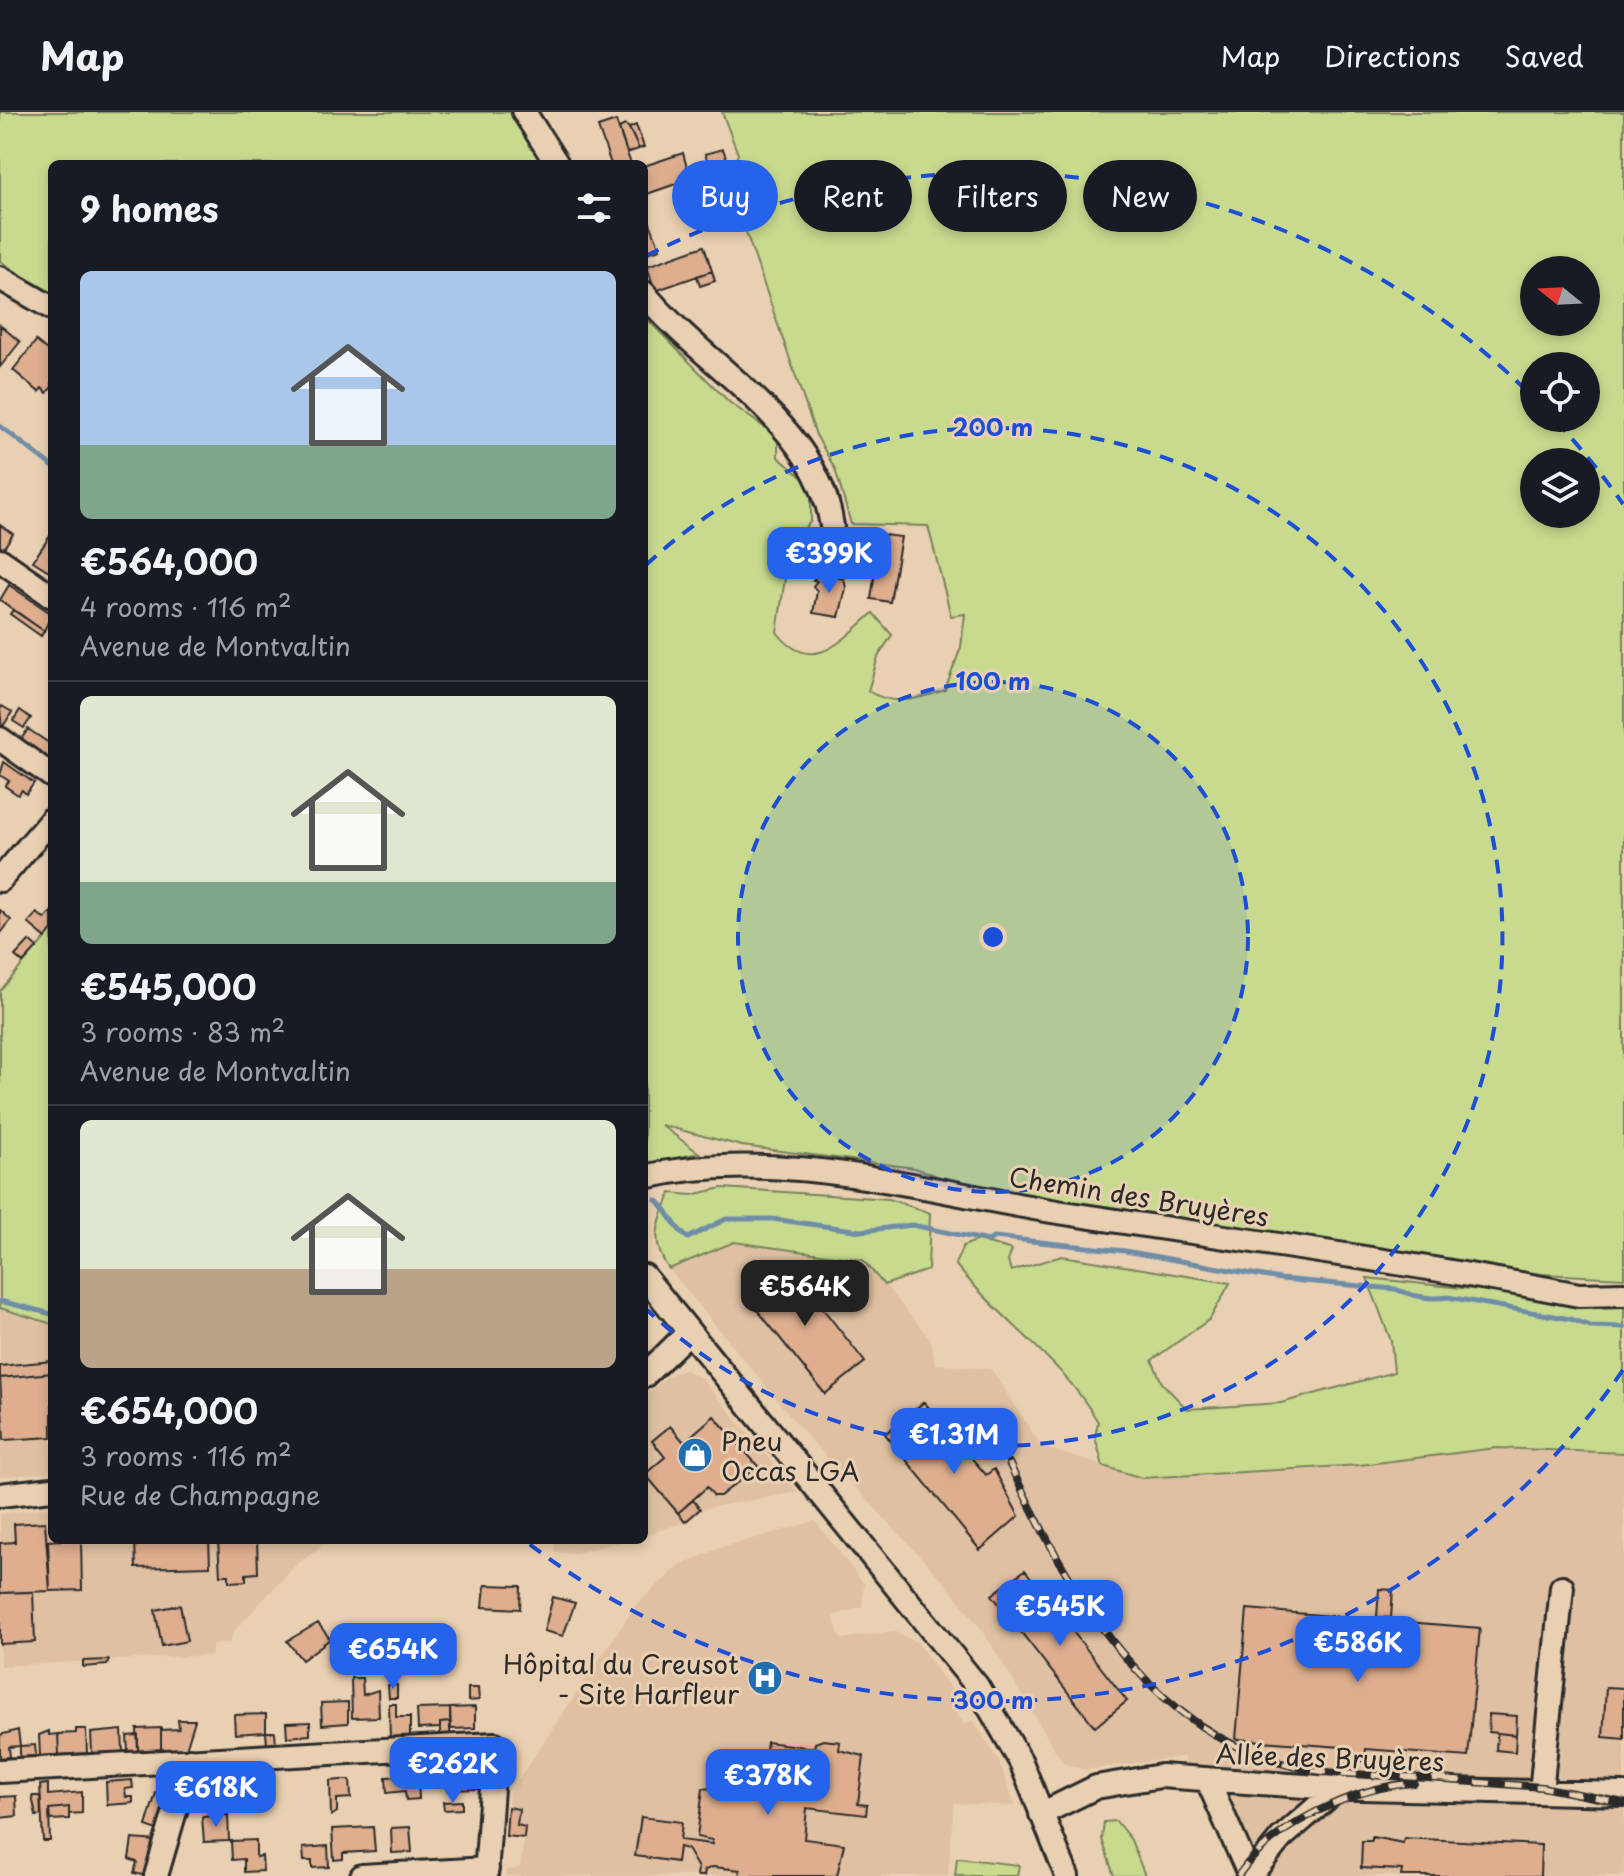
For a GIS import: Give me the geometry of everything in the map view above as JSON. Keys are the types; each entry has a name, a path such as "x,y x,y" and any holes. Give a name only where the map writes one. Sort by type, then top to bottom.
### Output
{"street":[{"path":"524,112 554,160"},
{"path":"0,278 48,306"},
{"path":"648,297 679,332 792,436 823,485 832,526"},
{"path":"0,560 48,593"},
{"path":"0,739 48,773"},
{"path":"0,880 48,824"},
{"name":"Chemin des Bruyères","path":"648,1176 710,1167 802,1171 884,1181 1021,1206 1579,1295 1624,1294"},
{"path":"648,1281 977,1686 1021,1762 1067,1876"},
{"path":"648,1372 689,1332"},
{"path":"0,1495 48,1489"},
{"path":"1541,1792 1562,1587"},
{"path":"0,1771 495,1744 486,1873 362,1876"},
{"path":"156,1876 190,1760"},
{"name":"Allée des Bruyères","path":"1041,1814 1096,1787 1161,1776 1340,1787 1624,1794"},
{"path":"1207,1779 1250,1876 1281,1838 1340,1787"}],"shaded area":[{"path":"734,1242 864,1260 931,1340 935,1364 991,1369 1042,1447 1142,1478 1360,1465 1496,1448 1624,1453 1624,1876 1231,1876 1236,1869 1183,1757 1085,1770 1063,1763 983,1631 944,1582 806,1435 669,1269"},
{"path":"0,1308 48,1323 48,1472 0,1477"},
{"path":"685,1370 700,1377 798,1492 701,1509 685,1522 648,1535 648,1393 671,1374"},
{"path":"48,1507 48,1544 325,1544 297,1564 234,1631 229,1643 212,1644 212,1655 0,1666 0,1514"},
{"name":"Hôpital du Creusot - Site Harfleur","path":"815,1521 864,1584 862,1607 833,1616 841,1639 893,1631 918,1643 963,1706 956,1712 965,1725 973,1720 999,1761 1015,1806 954,1803 948,1876 505,1876 507,1870 520,1868 524,1838 506,1836 509,1793 636,1605 679,1566 719,1548"},
{"path":"554,1544 612,1544 572,1554 555,1552"}],"green space":[{"path":"0,112 510,112 540,160 48,160 48,292 0,261"},
{"path":"722,112 1624,112 1624,1278 1542,1274 1319,1243 962,1185 915,1168 742,1146 661,1125 699,1153 648,1164 648,320 729,402 778,437 778,457 811,485 811,521 790,545 777,632 790,645 803,652 815,653 839,643 873,613 892,635 878,657 868,691 897,700 945,690 961,647 965,614 951,616 928,526 851,524 835,469 816,435 746,232 778,232 778,160 736,160 738,154"},
{"path":"48,935 48,1323 0,1308 0,991"},
{"path":"722,1188 889,1199 930,1213 928,1270 884,1285 863,1260 734,1242 669,1269 657,1241 662,1213 671,1193 692,1195"},
{"path":"978,1240 1012,1250 1008,1261 1011,1271 1062,1256 1230,1283 1210,1319 1152,1360 1162,1383 1187,1409 1281,1403 1394,1372 1391,1341 1367,1278 1624,1305 1624,1453 1496,1448 1360,1465 1142,1478 1103,1466 1095,1437 1098,1422 1083,1399 1049,1359 955,1264 963,1246"},
{"path":"1116,1821 1131,1840 1145,1876 1114,1876 1102,1839 1104,1822"},
{"path":"957,1858 1019,1865 1017,1876 955,1876"}],"building":[{"path":"616,121 630,160 610,160 598,127"},
{"path":"625,125 639,149 627,153 619,128"},
{"path":"636,125 644,147 639,149 629,128"},
{"path":"723,149 727,160 707,160 705,154"},
{"path":"683,153 685,160 672,160 672,185 648,194 648,165"},
{"path":"648,218 660,249 648,253"},
{"path":"704,246 712,271 655,291 648,266"},
{"path":"712,271 715,281 700,286 697,276"},
{"path":"0,325 20,342 0,367"},
{"path":"36,341 48,351 48,392 42,388 39,392 13,370"},
{"path":"0,525 13,534 3,549 0,547"},
{"path":"875,534 901,537 890,602 871,599 878,551 873,550"},
{"path":"48,539 48,570 33,561"},
{"path":"818,574 844,579 846,588 839,617 813,613 817,591 813,586 817,581 813,580"},
{"path":"9,585 48,611 44,631 0,600"},
{"path":"13,610 44,631 41,636 10,614"},
{"path":"2,706 12,712 2,728 0,709"},
{"path":"20,710 31,718 24,728 13,721"},
{"path":"28,729 48,742 48,761 20,741"},
{"path":"4,762 34,783 26,794 22,790 18,795 5,786 9,781 0,775"},
{"path":"0,910 11,920 1,933 0,932"},
{"path":"37,913 45,919 48,916 46,938 28,923"},
{"path":"29,941 37,948 23,963 15,956"},
{"path":"786,1262 865,1362 825,1394 746,1296"},
{"path":"48,1361 48,1373 0,1378 0,1366"},
{"path":"48,1373 48,1437 4,1440 0,1378"},
{"path":"924,1402 986,1475 994,1469 1019,1516 980,1550 885,1434"},
{"path":"714,1416 758,1466 720,1496 714,1496 707,1487 678,1513 648,1478 648,1471 665,1457 652,1441 670,1426 684,1442"},
{"path":"693,1500 700,1509 685,1522 678,1513"},
{"path":"45,1522 50,1591 0,1593 0,1543 15,1542 14,1524"},
{"path":"48,1544 81,1544 82,1590 50,1591"},
{"path":"135,1544 209,1544 210,1566 136,1568"},
{"path":"218,1544 257,1544 258,1573 246,1574 246,1581 229,1582 229,1575 220,1575"},
{"path":"1025,1570 1127,1701 1095,1727 992,1595"},
{"path":"485,1585 521,1586 520,1609 483,1607"},
{"path":"1379,1589 1393,1590 1391,1618 1377,1617"},
{"path":"33,1592 35,1642 0,1644 0,1593"},
{"path":"553,1597 575,1603 563,1636 544,1631"},
{"path":"180,1605 187,1641 162,1646 155,1610"},
{"path":"1247,1609 1480,1628 1468,1757 1366,1749 1365,1761 1341,1760 1341,1747 1236,1739"},
{"path":"318,1623 330,1639 302,1660 287,1641"},
{"path":"109,1660 107,1665 83,1667 83,1661"},
{"path":"351,1678 362,1678 363,1695 378,1690 379,1717 352,1718"},
{"path":"388,1685 397,1685 397,1698 389,1698"},
{"path":"1606,1687 1624,1688 1624,1739 1603,1737"},
{"path":"468,1688 478,1688 479,1700 468,1701"},
{"path":"348,1702 348,1723 322,1725 321,1703"},
{"path":"389,1704 396,1704 396,1717 410,1717 410,1739 390,1740"},
{"path":"475,1707 475,1728 451,1729 450,1708"},
{"path":"450,1708 450,1722 440,1723 440,1728 418,1729 417,1709"},
{"path":"266,1714 266,1732 235,1734 234,1715"},
{"path":"1488,1714 1517,1716 1516,1735 1489,1732"},
{"path":"178,1720 195,1720 186,1749 161,1750 161,1730 179,1729"},
{"path":"310,1722 310,1735 287,1737 286,1723"},
{"path":"450,1722 450,1737 440,1738 440,1723"},
{"path":"161,1728 161,1750 138,1751 137,1729"},
{"path":"76,1729 86,1729 87,1753 59,1755 58,1734 76,1733"},
{"path":"18,1730 20,1746 9,1747 10,1757 0,1758 0,1735"},
{"path":"122,1730 123,1752 92,1753 91,1733"},
{"path":"49,1731 49,1735 58,1734 59,1755 40,1756 39,1735"},
{"path":"266,1732 275,1732 276,1744 267,1745"},
{"path":"1497,1733 1516,1735 1515,1752 1496,1750"},
{"path":"138,1735 138,1751 128,1752 127,1736"},
{"path":"823,1740 840,1742 839,1750 864,1756 858,1804 867,1805 866,1815 807,1808 804,1839 844,1844 837,1876 739,1876 740,1870 713,1867 705,1870 704,1876 697,1876 698,1868 687,1849 679,1847 677,1862 635,1856 641,1817 682,1822 680,1840 712,1844 712,1840 697,1837 703,1788 749,1793 751,1781 762,1782 767,1742 814,1748 815,1743"},
{"path":"35,1745 36,1756 20,1757 20,1746"},
{"path":"478,1763 477,1789 447,1790 446,1778 437,1778 436,1765"},
{"path":"404,1776 404,1779 418,1778 419,1799 406,1800 405,1791 387,1793 386,1777"},
{"path":"251,1779 266,1783 267,1799 259,1799 260,1804 238,1805 238,1796 244,1795 244,1784 252,1784"},
{"path":"132,1780 133,1788 125,1789 126,1797 133,1797 133,1803 107,1805 106,1782"},
{"path":"350,1780 351,1798 337,1799 337,1812 331,1816 330,1781"},
{"path":"237,1781 237,1785 244,1784 244,1795 238,1796 238,1805 227,1806 226,1782"},
{"path":"48,1784 48,1795 82,1792 82,1813 69,1814 69,1807 49,1809 50,1841 43,1841 40,1785"},
{"path":"156,1793 171,1797 160,1831 146,1826"},
{"path":"16,1796 17,1816 0,1818 0,1797"},
{"path":"32,1796 40,1796 41,1815 36,1816"},
{"path":"462,1801 462,1809 444,1810 443,1802"},
{"path":"69,1807 69,1819 50,1820 49,1809"},
{"path":"508,1807 519,1809 517,1825 525,1827 524,1838 506,1836"},
{"path":"228,1815 229,1841 204,1842 202,1817"},
{"path":"373,1827 375,1851 343,1853 343,1859 334,1860 332,1829"},
{"path":"410,1827 412,1852 392,1853 391,1828"},
{"path":"1372,1837 1403,1843 1404,1838 1541,1845 1540,1876 1401,1876 1402,1870 1361,1868 1362,1841 1372,1841"},
{"path":"132,1839 157,1841 146,1876 134,1873 137,1862 129,1859"},
{"path":"256,1840 256,1857 262,1856 263,1871 244,1872 244,1859 232,1860 231,1841"},
{"path":"328,1846 329,1867 312,1868 312,1861 304,1861 303,1848"}],"waterway":[{"path":"0,426 48,463"},
{"path":"656,1200 688,1238 726,1219 772,1219 861,1231 912,1225 989,1241 994,1237 1125,1251 1280,1279 1395,1289 1421,1297 1448,1297 1570,1319 1590,1326 1624,1327"},
{"path":"0,1301 48,1313"}],"railway":[{"path":"1009,1463 1062,1566 1094,1616 1129,1662 1169,1702 1215,1735 1267,1759 1326,1772 1454,1780"},
{"path":"1446,1780 1542,1787 1624,1803"},
{"path":"1238,1876 1271,1841 1316,1812 1366,1792 1414,1783"}],"place":[{"name":"Pneu Occas LGA","path":"695,1455"},
{"name":"Hôpital du Creusot - Site Harfleur","path":"765,1678"}]}
